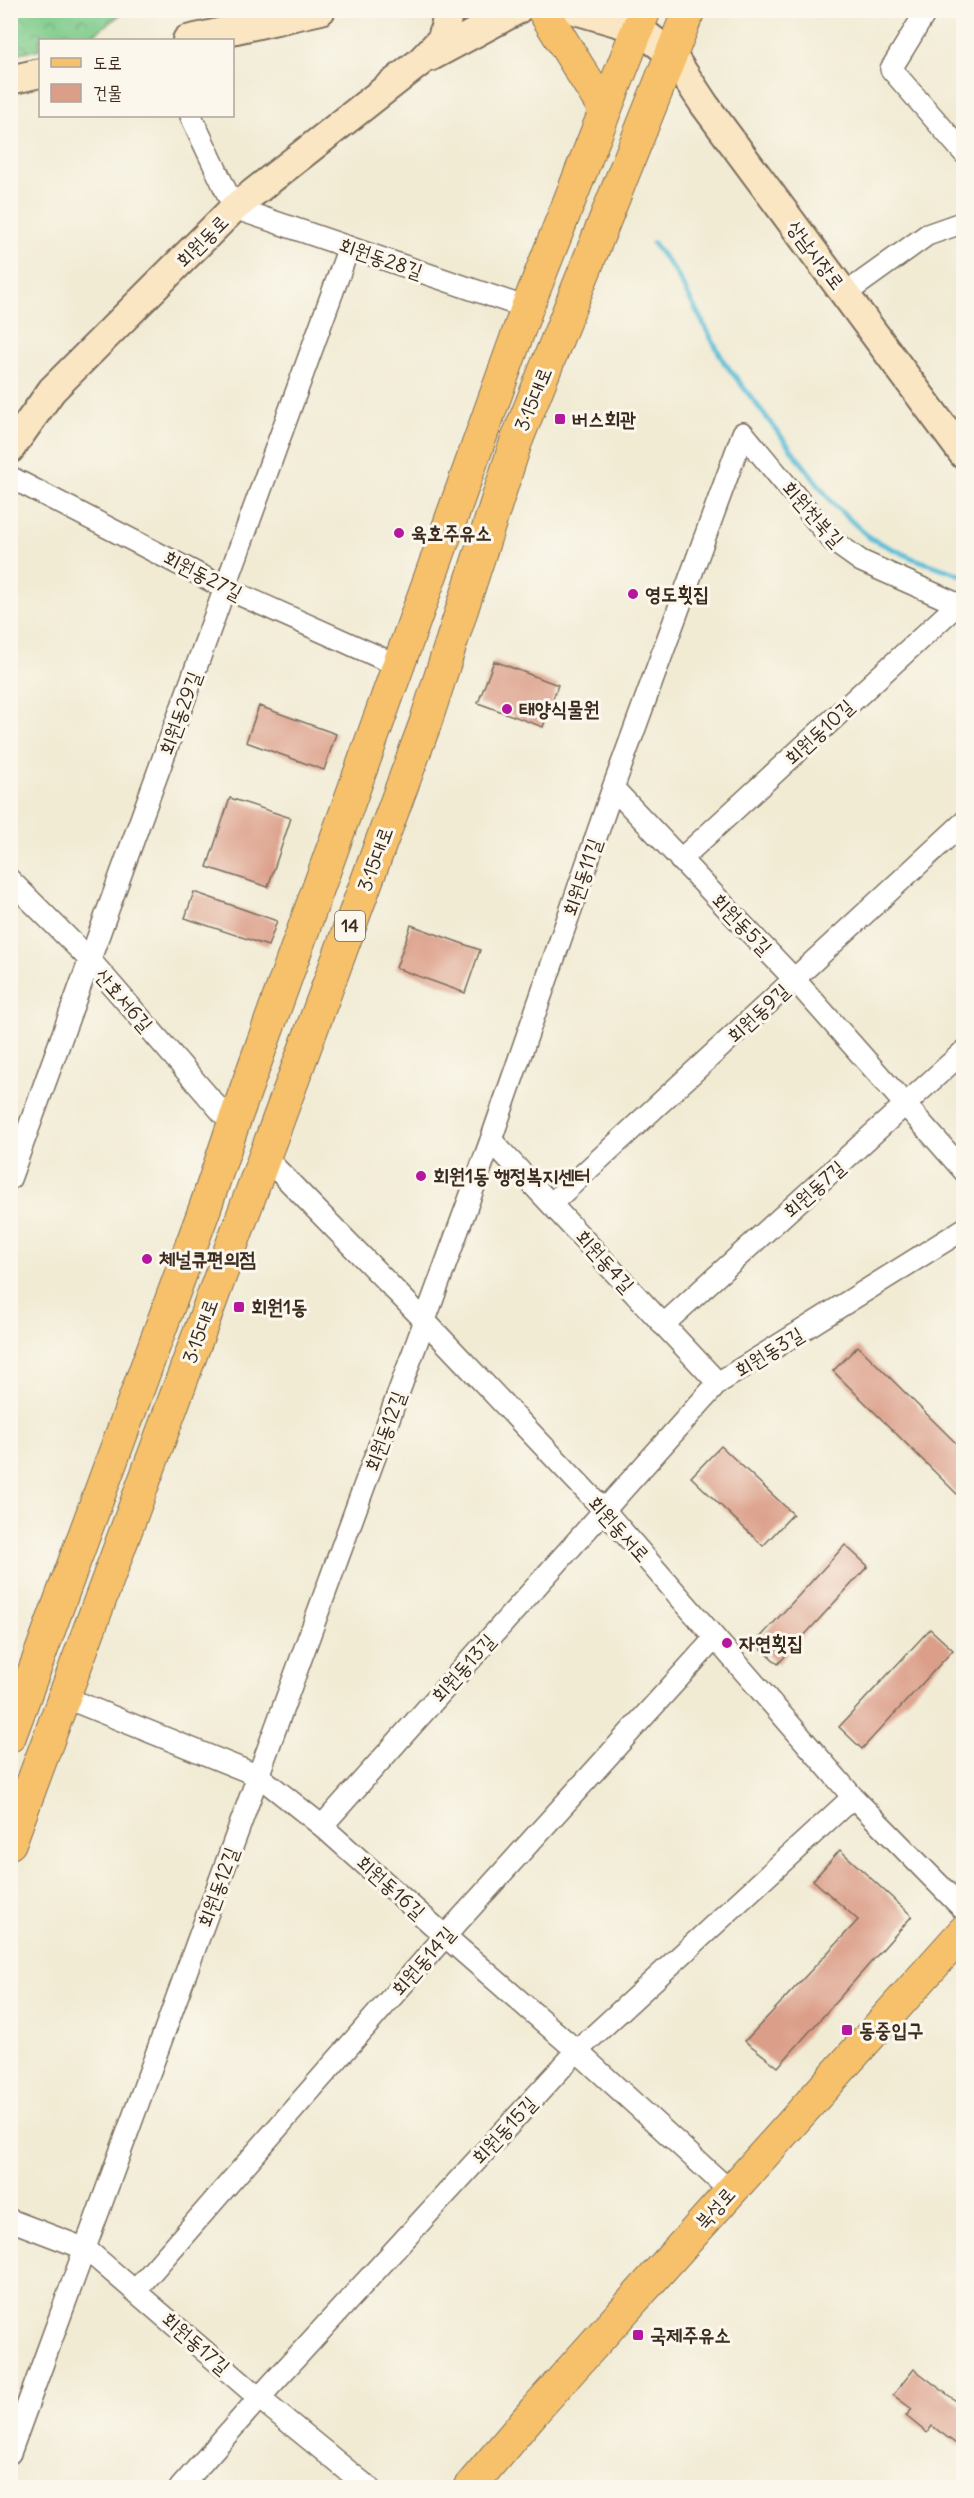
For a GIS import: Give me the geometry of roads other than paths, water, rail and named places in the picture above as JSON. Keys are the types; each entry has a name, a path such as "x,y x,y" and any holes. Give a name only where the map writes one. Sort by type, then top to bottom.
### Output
{"main road":[{"path":"191,39 321,10"},
{"path":"420,62 442,39 449,10"},
{"path":"420,62 517,10"},
{"path":"543,10 605,110"},
{"path":"575,10 641,19"},
{"name":"3·15대로","path":"10,1843 425,724 516,442 689,10"},
{"name":"3·15대로","path":"10,1736 205,1208 527,308 641,19"},
{"name":"상남시장로","path":"641,19 671,54 704,104 963,455"},
{"name":"회원동로","path":"10,449 52,390 234,208 420,62"},
{"path":"10,80 39,73"},
{"name":"북성로","path":"470,2487 534,2410 963,1931"}],"street":[{"path":"927,10 891,69 963,153"},
{"path":"191,117 234,208"},
{"name":"회원동28길","path":"234,208 527,308"},
{"path":"845,294 927,235 963,222"},
{"name":"회원동29길","path":"10,1179 349,247"},
{"name":"회원천북길","path":"743,433 834,541 861,561 961,606"},
{"name":"회원동11길","path":"425,1321 491,1140 613,788 743,433"},
{"name":"회원동27길","path":"10,477 225,588 399,666"},
{"name":"회원동10길","path":"680,860 961,606"},
{"name":"회원동5길","path":"613,788 794,979 963,1171"},
{"name":"회원동9길","path":"552,1203 963,822"},
{"name":"산호서6길","path":"10,880 90,960 233,1125"},
{"name":"회원동7길","path":"663,1325 963,1051"},
{"name":"회원동4길","path":"491,1140 718,1383"},
{"name":"회원동서로","path":"265,1156 604,1510 853,1797 963,1910"},
{"name":"회원동3길","path":"604,1510 718,1383 963,1229"},
{"name":"회원동12길","path":"10,2453 425,1321"},
{"name":"회원동13길","path":"322,1826 604,1510"},
{"name":"회원동14길","path":"136,2290 445,1936 715,1638"},
{"name":"회원동16길","path":"64,1697 259,1776 322,1826 577,2051 730,2191"},
{"name":"회원동15길","path":"180,2487 577,2051 853,1797"},
{"name":"회원동17길","path":"10,2220 86,2249 259,2398 369,2487"}],"waterway":[{"path":"653,243 676,273 724,362 834,505 870,538 912,558 964,576"}],"place":[{"name":"버스회관","path":"560,419"},
{"name":"육호주유소","path":"399,533"},
{"name":"영도횟집","path":"633,594"},
{"name":"태양식물원","path":"507,709"},
{"name":"회원1동 행정복지센터","path":"421,1176"},
{"name":"체널큐편의점","path":"147,1259"},
{"name":"회원1동","path":"239,1307"},
{"name":"자연횟집","path":"727,1643"},
{"name":"동중입구","path":"847,2030"},
{"name":"국제주유소","path":"638,2335"}]}
